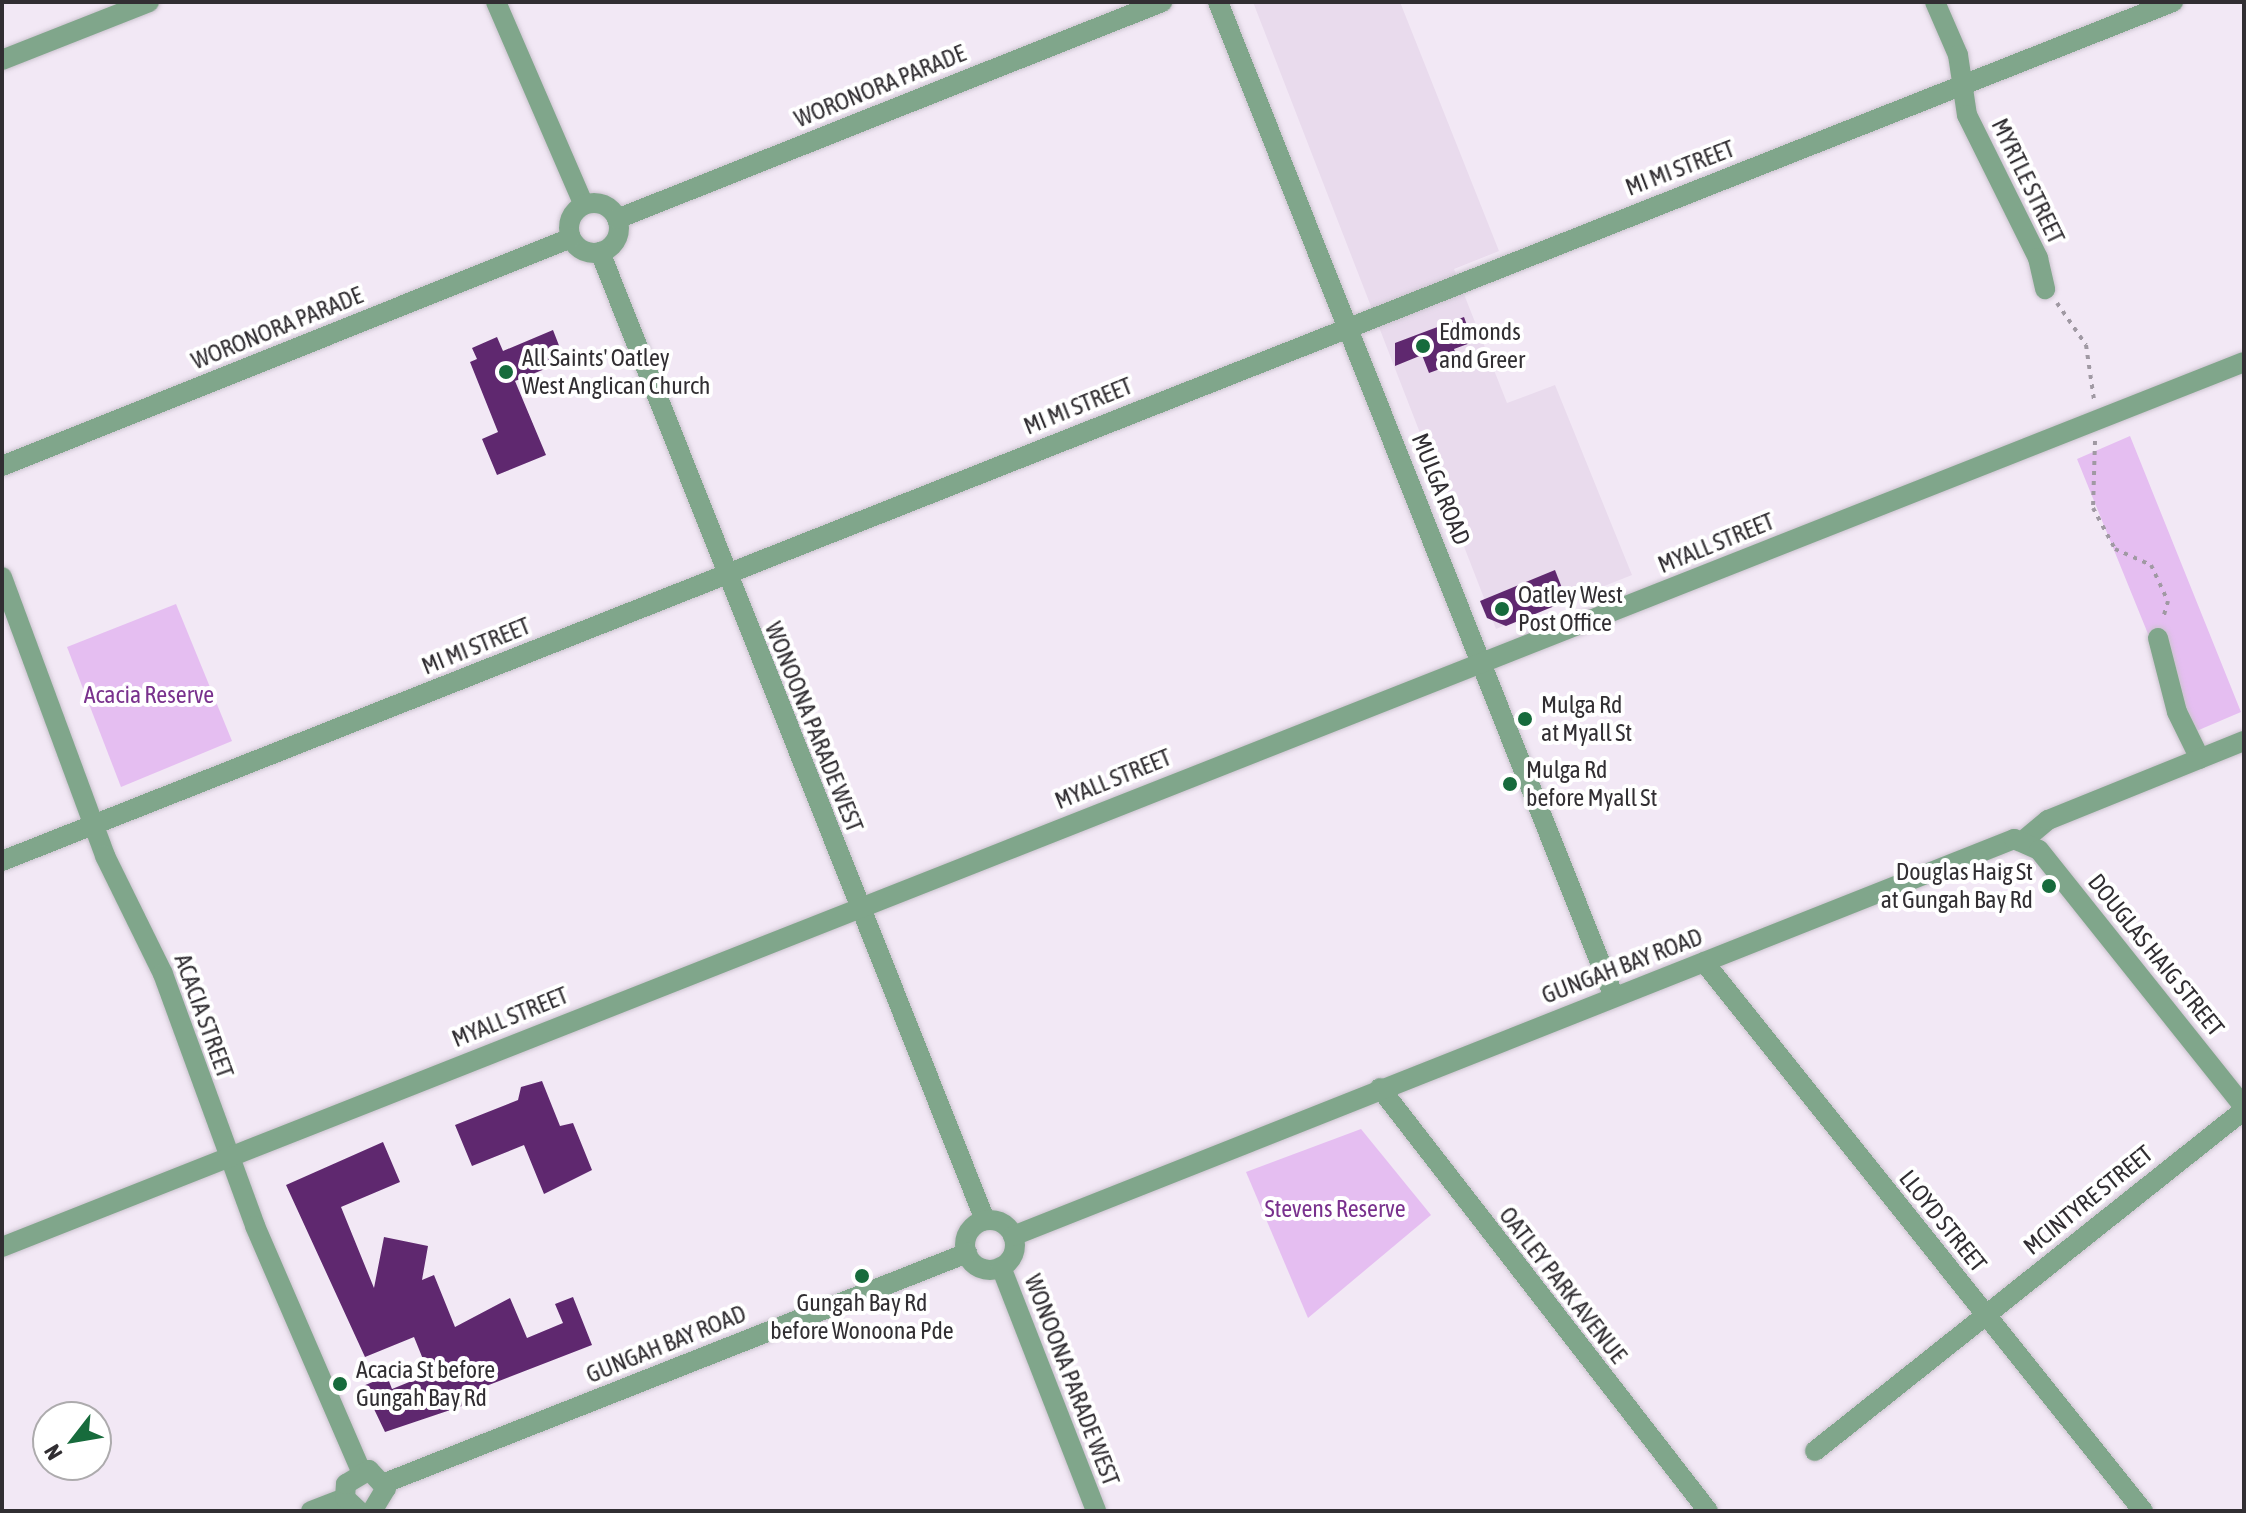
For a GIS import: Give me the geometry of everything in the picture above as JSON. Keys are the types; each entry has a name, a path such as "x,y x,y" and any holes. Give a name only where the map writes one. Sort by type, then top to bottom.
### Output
{"street":[{"path":"2,60 149,2"},
{"path":"496,2 584,205"},
{"name":"WORONORA PARADE","path":"617,219 1162,2"},
{"name":"MULGA ROAD","path":"1218,2 1614,997"},
{"name":"MYRTLE STREET","path":"1935,2 1962,86 1967,115 2038,258 2045,289"},
{"name":"MI MI STREET","path":"2,861 1348,325 2173,2"},
{"path":"599,204 617,219 614,243 600,252 586,252 571,238 569,222 584,205 599,204"},
{"name":"WORONORA PARADE","path":"2,466 571,238"},
{"name":"WONOONA PARADE WEST","path":"600,252 725,574 985,1220"},
{"name":"MYALL STREET","path":"2,1247 2244,362"},
{"name":"ACACIA STREET","path":"2,577 93,825 163,974 228,1156 361,1471"},
{"path":"2158,638 2177,712 2200,759"},
{"name":"GUNGAH BAY ROAD","path":"1013,1236 2003,841 2024,840 2048,820 2244,741"},
{"name":"DOUGLAS HAIG STREET","path":"2024,840 2244,1108"},
{"name":"LLOYD STREET","path":"1704,962 2143,1511"},
{"name":"OATLEY PARK AVENUE","path":"1380,1088 1708,1511"},
{"name":"MCINTYRE STREET","path":"1815,1451 2244,1108"},
{"path":"985,1220 1013,1236 1012,1257 1001,1267 985,1269 967,1253 968,1232 985,1220"},
{"name":"GUNGAH BAY ROAD","path":"385,1483 967,1253"},
{"name":"WONOONA PARADE WEST","path":"1001,1267 1096,1511"},
{"path":"311,1511 352,1505 346,1484 361,1471 385,1483 385,1499 374,1511"}],"path":[{"path":"2045,289 2086,345 2095,421 2093,508 2115,549 2151,565 2168,601 2158,638"}],"shaded area":[{"path":"1253,2 1400,2 1499,251 1454,269 1507,403 1555,385 1632,575 1496,629"}],"green space":[{"path":"2130,436 2241,712 2180,738 2185,725 2077,459"},
{"name":"Acacia Reserve","path":"176,604 232,741 121,787 67,647"},
{"name":"Stevens Reserve","path":"1361,1129 1431,1215 1308,1318 1246,1172"}],"building":[{"name":"Edmonds and Greer","path":"1464,317 1473,342 1454,349 1459,362 1429,373 1422,355 1395,366 1395,343"},
{"name":"All Saints' Oatley West Anglican Church","path":"553,330 565,361 515,381 546,455 497,475 482,439 498,432 470,362 477,359 472,348 497,337 503,351"},
{"path":"1555,570 1567,601 1506,626 1487,618 1480,601"},
{"path":"542,1081 560,1126 573,1123 592,1170 544,1194 524,1145 472,1166 455,1125 518,1100 521,1087"},
{"path":"383,1142 400,1182 341,1207 374,1288 384,1237 428,1246 422,1280 434,1275 455,1327 510,1298 527,1338 563,1323 555,1304 573,1297 592,1345 476,1390 480,1400 385,1432 363,1386 387,1376 392,1389 429,1374 414,1337 365,1357 286,1185"}],"place":[{"name":"Edmonds and Greer","path":"1423,346"},
{"name":"All Saints' Oatley West Anglican Church","path":"506,372"},
{"name":"Oatley West Post Office","path":"1502,609"},
{"name":"Mulga Rd at Myall St","path":"1525,719"},
{"name":"Mulga Rd before Myall St","path":"1510,784"},
{"name":"Douglas Haig St at Gungah Bay Rd","path":"2049,886"},
{"name":"Gungah Bay Rd before Wonoona Pde","path":"862,1276"},
{"name":"Acacia St before Gungah Bay Rd","path":"340,1384"}]}
